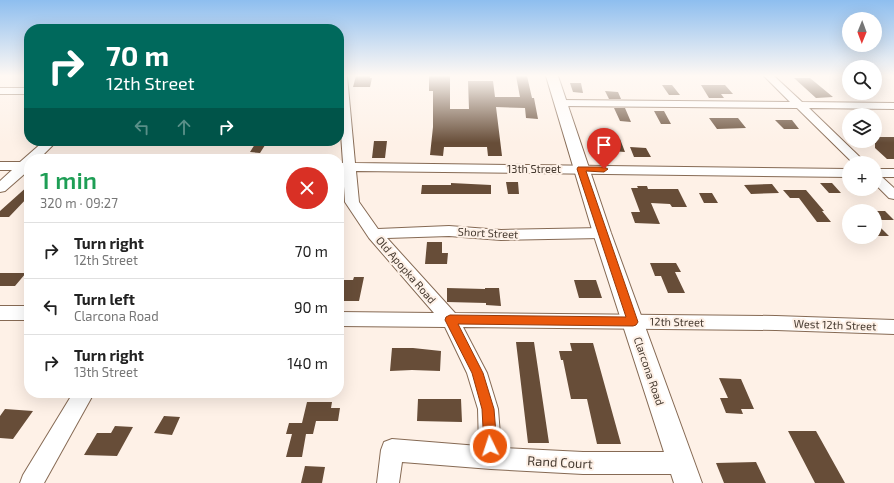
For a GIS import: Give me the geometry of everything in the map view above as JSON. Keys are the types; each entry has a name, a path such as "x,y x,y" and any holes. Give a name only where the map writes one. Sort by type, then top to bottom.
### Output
{"main road":[{"name":"Clarcona Road","path":"559,99 602,232 684,473"}],"street":[{"path":"793,99 853,156"},
{"path":"560,103 894,106"},
{"path":"37,154 46,146"},
{"path":"0,166 24,163"},
{"path":"0,188 24,167"},
{"name":"13th Street","path":"344,167 842,173"},
{"name":"Old Apopka Road","path":"344,167 352,202 374,234 450,320 477,373 488,409 491,458"},
{"path":"882,173 894,173"},
{"path":"882,184 894,195"},
{"name":"Short Street","path":"374,234 449,231 501,235 602,232"},
{"path":"0,313 24,313"},
{"name":"12th Street","path":"344,319 776,323"},
{"name":"West 12th Street","path":"776,323 894,327"},
{"path":"30,483 81,398"},
{"name":"Rand Court","path":"388,483 392,450 491,458 583,463 684,473"}],"building":[{"path":"433,99 450,99 450,109 469,109 469,99 534,99 538,119 526,118 525,108 496,107 502,156 488,156 487,147 444,147 443,156 430,155 433,127"},
{"path":"614,108 625,108 631,122 620,121"},
{"path":"654,111 664,111 671,124 661,124"},
{"path":"709,118 738,118 746,128 717,129"},
{"path":"775,120 792,120 799,129 784,129"},
{"path":"882,137 894,137 894,159 887,159 875,148 882,148"},
{"path":"606,138 620,139 625,152 611,151"},
{"path":"374,141 387,141 385,158 372,158"},
{"path":"591,144 604,144 609,155 596,155"},
{"path":"254,146 264,146 260,153 250,152"},
{"path":"630,147 646,148 651,157 634,157"},
{"path":"506,182 518,182 519,194 508,194"},
{"path":"451,183 491,185 491,194 421,194 422,185 451,185"},
{"path":"820,183 832,183 841,193 829,193"},
{"path":"772,184 779,193 751,194 744,185"},
{"path":"637,186 647,186 648,189 678,189 687,207 672,207 670,204 651,203 660,224 635,223 631,212 640,212 631,188 638,188"},
{"path":"24,189 24,201 9,217 0,217 0,211"},
{"path":"783,190 806,190 824,211 822,211 831,222 817,222 799,198 790,198"},
{"path":"699,193 712,193 718,203 704,203"},
{"path":"882,211 885,211 894,220 882,220"},
{"path":"882,229 889,236 882,236"},
{"path":"427,242 442,242 442,253 448,253 447,264 425,264"},
{"path":"650,263 676,263 681,272 675,272 685,293 668,293 661,276 655,276"},
{"path":"0,273 24,273 24,275 15,286 0,286"},
{"path":"354,277 364,277 359,301 344,301 344,280 353,280"},
{"path":"574,280 596,280 602,298 579,298"},
{"path":"447,288 499,288 501,306 486,305 486,303 447,302"},
{"path":"516,342 534,342 549,443 528,443"},
{"path":"570,343 593,343 621,444 597,444 587,399 571,399 563,360 561,360 559,351 572,351"},
{"path":"392,348 413,348 441,351 440,371 390,371"},
{"path":"719,378 741,379 754,409 741,409 743,414 726,413 720,398 728,398"},
{"path":"418,399 461,399 462,422 417,421"},
{"path":"307,402 332,402 331,408 340,408 338,421 316,421 313,434 306,434 302,457 286,457 292,434 286,434 289,423 302,423"},
{"path":"5,409 33,411 13,439 0,438 0,416"},
{"path":"164,416 180,417 172,435 154,433"},
{"path":"115,426 133,427 117,456 84,455 97,433 111,433"},
{"path":"788,431 816,431 845,483 815,483"},
{"path":"756,462 766,483 724,483 716,463"},
{"path":"305,466 325,467 322,483 301,483"}],"route":[{"path":"490,446 488,409 477,373 450,320 633,322 581,169 604,169"}]}
